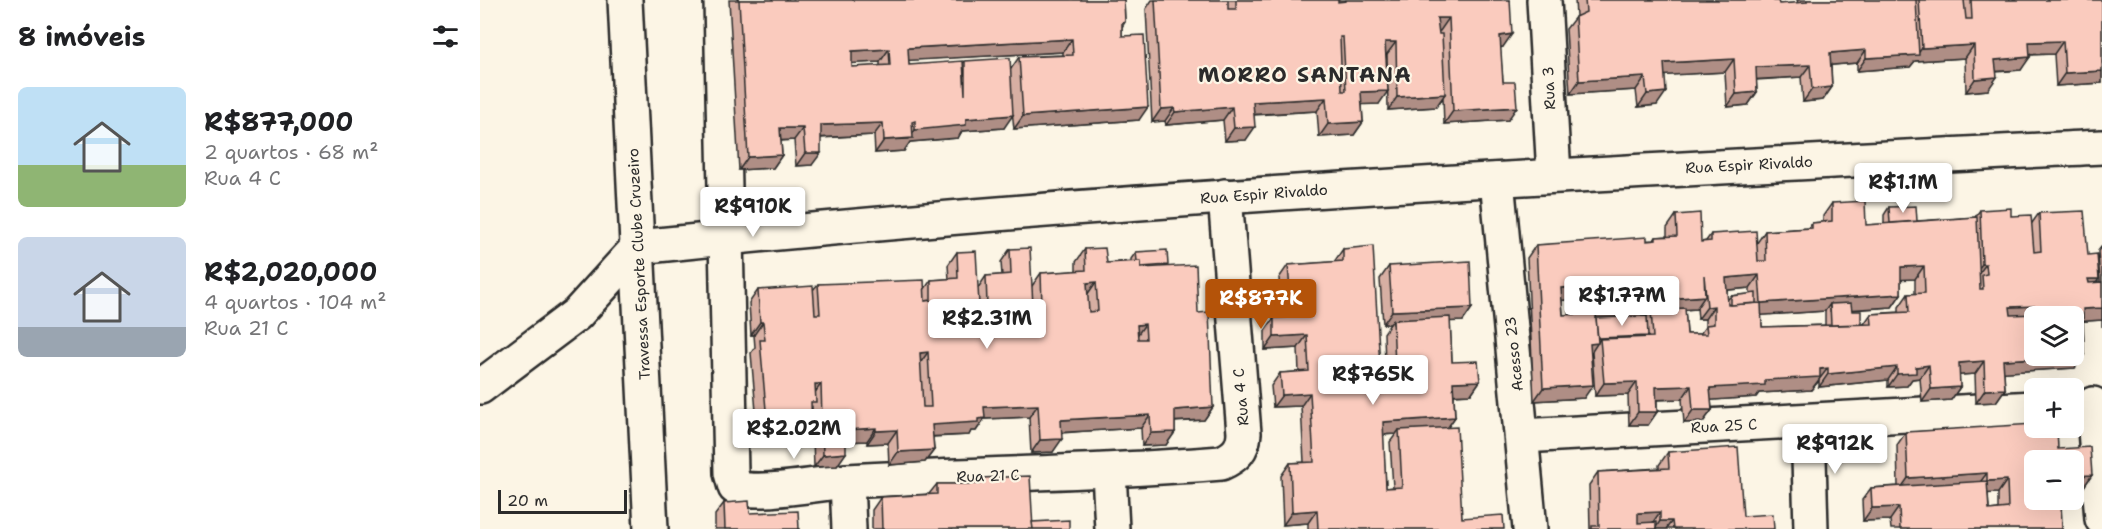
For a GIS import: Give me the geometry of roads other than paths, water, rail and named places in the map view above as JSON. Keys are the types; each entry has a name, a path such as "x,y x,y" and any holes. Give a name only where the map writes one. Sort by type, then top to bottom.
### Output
{"street":[{"name":"Travessa Esporte Clube Cruzeiro","path":"625,0 651,529"},
{"path":"721,0 727,238"},
{"name":"Rua 3","path":"1544,0 1554,176"},
{"name":"Rua Espir Rivaldo","path":"638,247 1225,196 2102,147"},
{"name":"Acesso 23","path":"1497,180 1530,529"},
{"name":"Rua 4 C","path":"1225,196 1244,433 1238,452"},
{"name":"Rua 21 C","path":"727,238 731,472 735,487 751,490 847,481 1109,472 1221,463 1238,452"},
{"path":"480,387 577,314 638,247"},
{"path":"2089,405 2102,519"},
{"name":"Rua 25 C","path":"1522,436 2024,409"},
{"path":"1808,422 1811,529"},
{"path":"1109,472 1112,529"},
{"path":"847,481 849,529"}],"district":[{"name":"MORRO SANTANA","path":"1305,75"}]}
